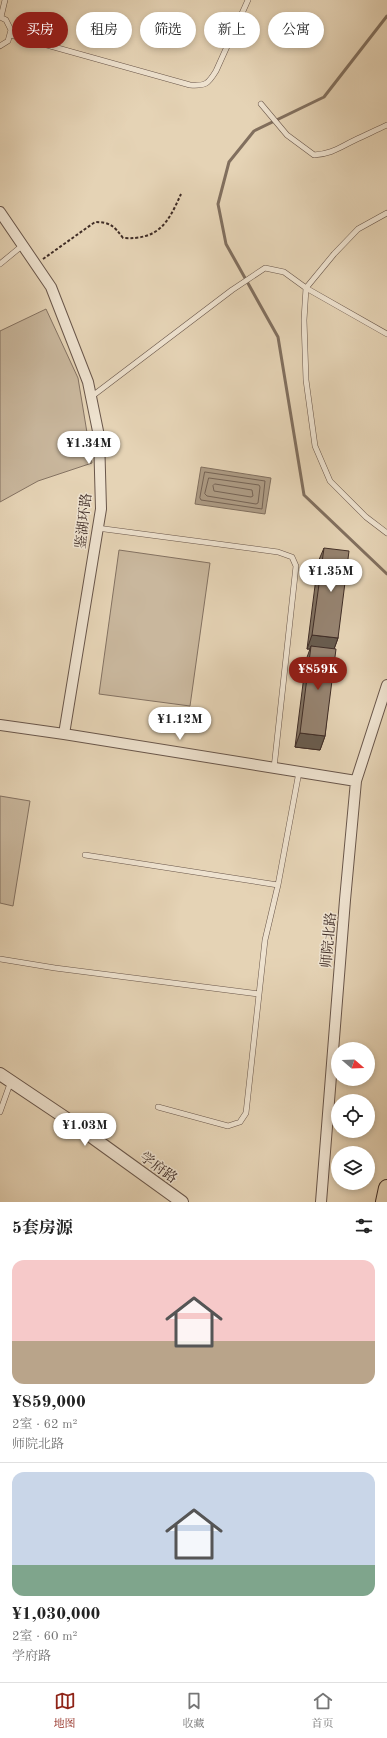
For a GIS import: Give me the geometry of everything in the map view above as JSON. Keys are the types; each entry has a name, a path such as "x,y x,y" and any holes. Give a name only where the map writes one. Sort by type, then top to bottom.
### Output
{"highway":[{"path":"384,1202 387,1188"}],"street":[{"name":"鉴湖环路","path":"0,212 51,287 88,382 99,436 101,509 64,734"},
{"name":"师院北路","path":"321,1202 356,781 387,685"},
{"path":"0,725 356,781"},
{"name":"学府路","path":"0,1074 67,1119 182,1202"}],"lane":[{"path":"0,46 8,40 11,35 10,24 0,17 5,0"},
{"path":"11,35 190,85 202,86 210,81 216,71 248,0"},
{"path":"261,104 287,135 314,155 335,151 387,125"},
{"path":"387,213 358,229 334,254 306,288 304,320 306,380 315,446 330,481 366,517 387,533"},
{"path":"0,264 23,246"},
{"path":"91,397 232,290 265,268 284,272 306,288 387,334"},
{"path":"98,528 278,552 292,557 296,566 274,768"},
{"path":"158,1107 228,1126 240,1122 246,1113 265,940 278,885 299,772"},
{"path":"85,855 278,885"},
{"path":"0,959 55,968 259,994"},
{"path":"0,1112 11,1081"}],"path":[{"path":"36,265 95,222 105,222 115,227 123,238 135,238 159,230 171,218 181,194"}],"shaded area":[{"path":"46,309 78,378 92,463 38,481 0,502 0,331"},
{"path":"119,550 210,563 190,706 99,694"},
{"path":"0,796 30,801 13,906 0,903"}],"water":[{"path":"201,467 271,478 265,514 195,504"}],"building":[{"path":"324,548 349,551 338,638 312,635"},
{"path":"311,646 336,649 325,736 300,733"}],"waterway":[{"path":"387,16 324,97 254,131 229,162 218,204 226,244 278,337 304,495 387,574"}]}
